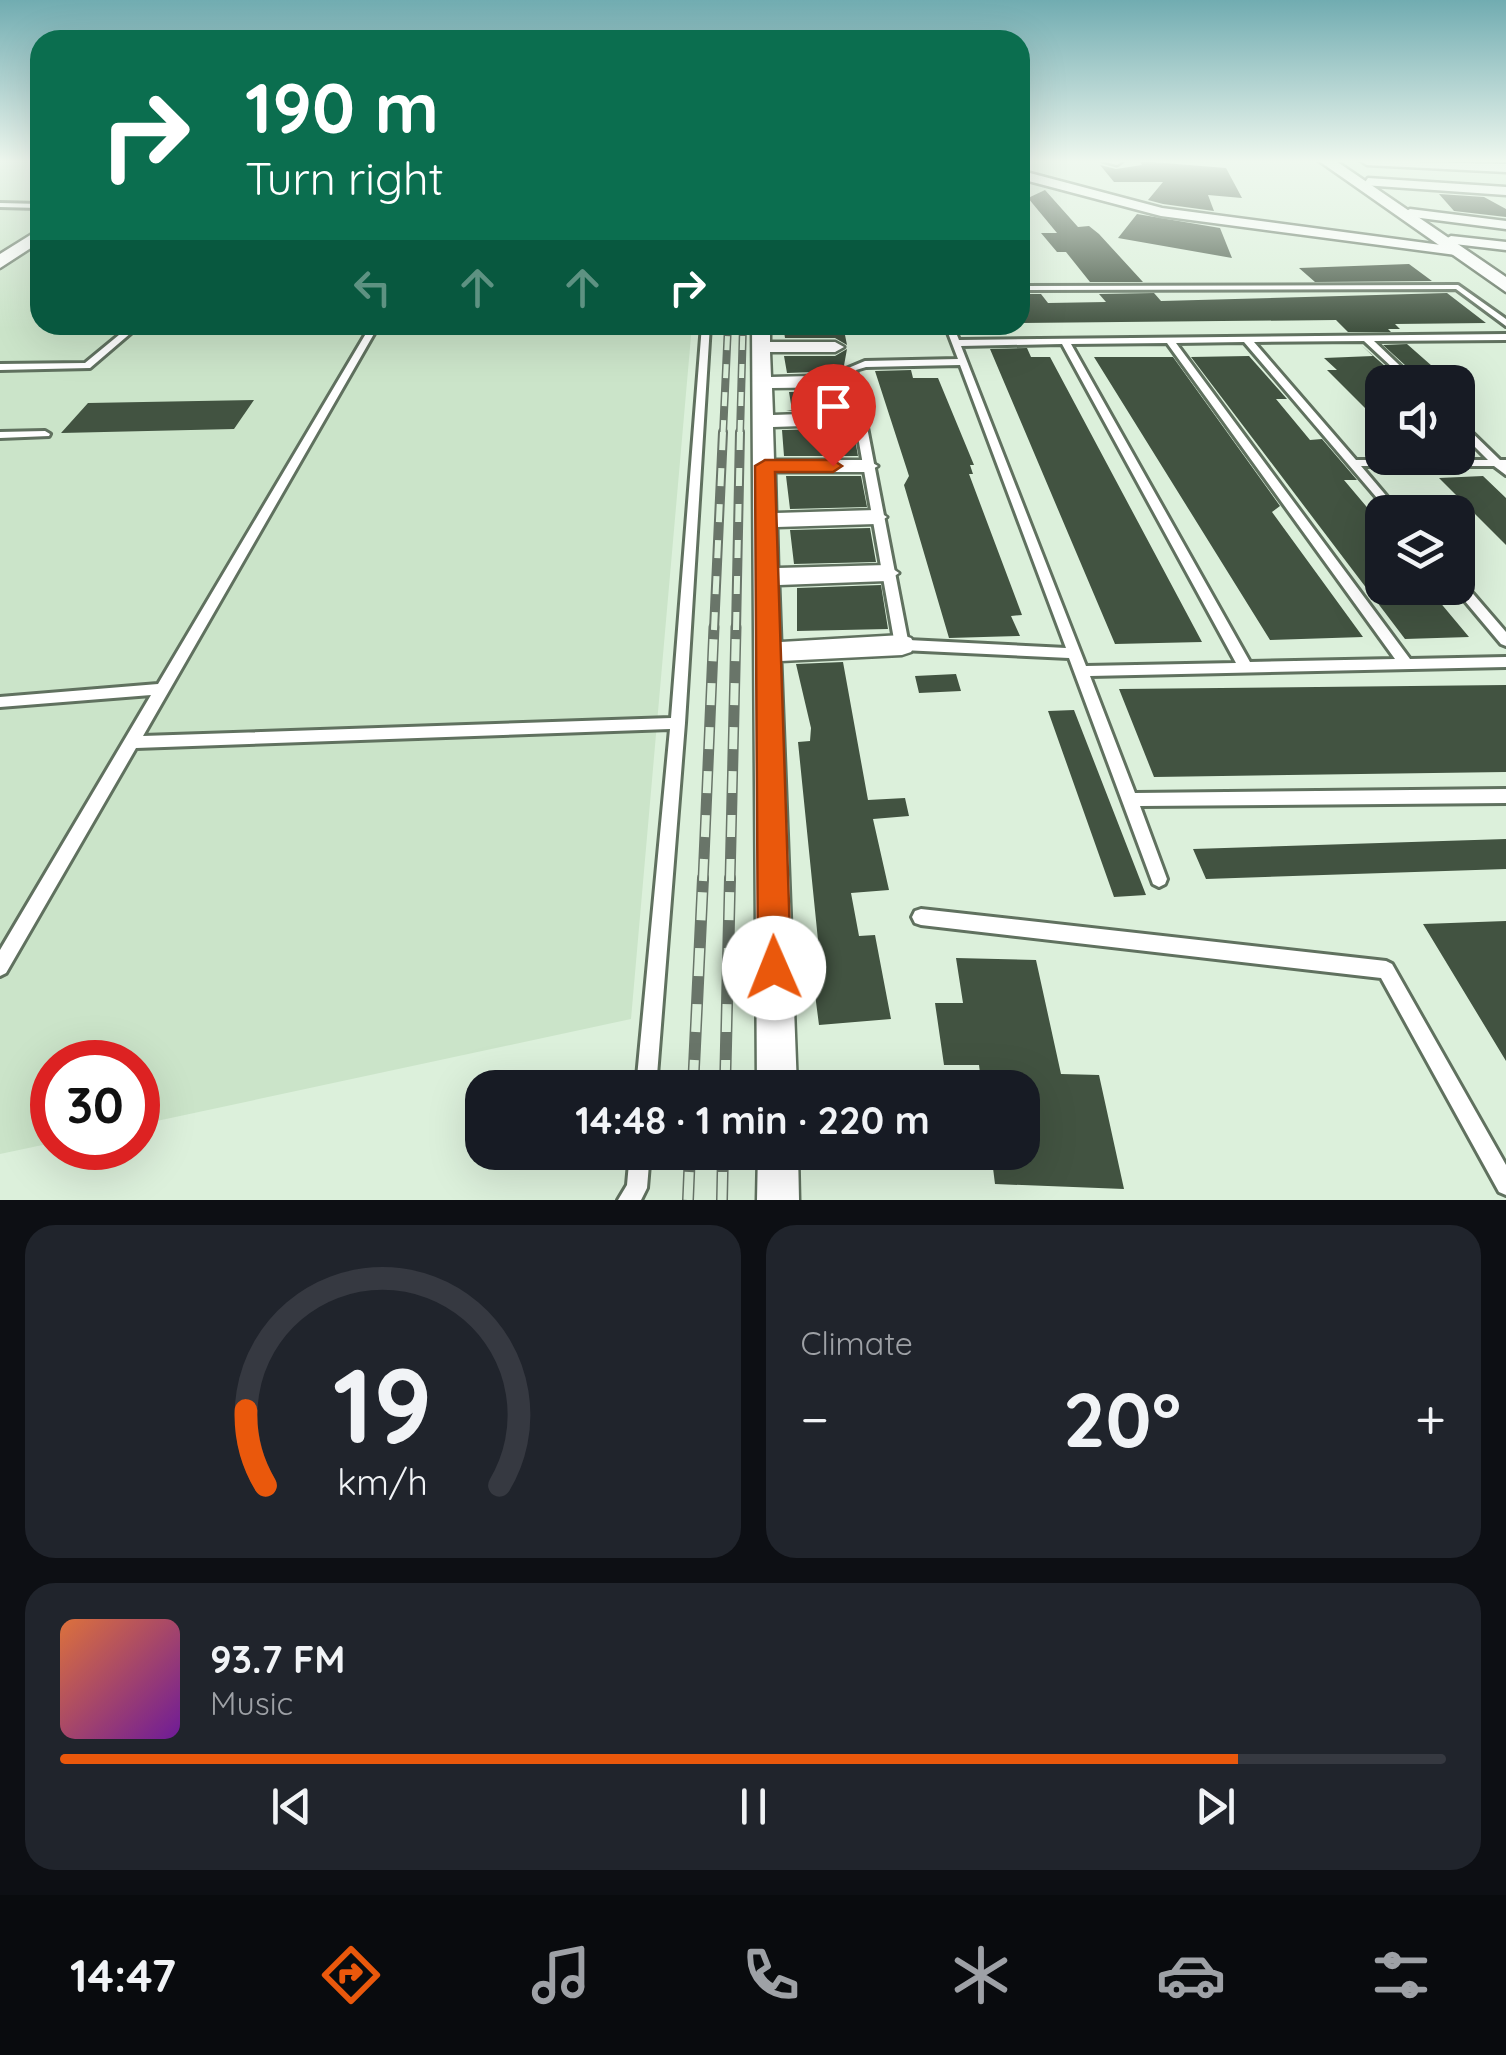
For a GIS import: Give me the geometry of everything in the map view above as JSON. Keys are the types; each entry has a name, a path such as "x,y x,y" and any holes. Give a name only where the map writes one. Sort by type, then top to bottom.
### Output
{"street":[{"path":"1204,217 1454,246 1506,246"},
{"path":"1410,217 1504,281"},
{"path":"1415,217 1454,246"},
{"path":"1442,217 1506,225"},
{"path":"0,252 30,231"},
{"path":"0,263 30,241"},
{"path":"776,1070 762,336 835,347"},
{"path":"762,383 851,381"},
{"path":"764,421 858,418"},
{"path":"765,466 866,466"},
{"path":"766,520 876,517"},
{"path":"767,577 888,573"},
{"path":"768,652 902,644"},
{"path":"778,1170 778,1200"}],"lane":[{"path":"1030,288 1458,287 1506,324"},
{"path":"0,367 87,366 124,335"},
{"path":"0,967 368,335"},
{"path":"648,1070 678,723 705,335"},
{"path":"953,335 1159,879"},
{"path":"956,343 1506,337"},
{"path":"1366,338 1394,365"},
{"path":"1246,340 1381,495"},
{"path":"1170,341 1406,664"},
{"path":"1065,342 1246,668"},
{"path":"963,362 851,369 902,644 1074,653"},
{"path":"0,435 46,434"},
{"path":"1475,440 1503,466"},
{"path":"1353,463 1503,466"},
{"path":"1475,604 1506,641"},
{"path":"1081,671 1506,662"},
{"path":"0,702 162,689"},
{"path":"131,742 678,723"},
{"path":"1129,800 1506,796"},
{"path":"921,917 1386,970 1506,1186"},
{"path":"629,1200 637,1188 638,1170"}],"shaded area":[{"path":"0,217 30,217 30,335 691,335 631,1019 160,1120 160,1040 30,1040 30,1148 0,1154"}],"building":[{"path":"1044,217 1069,217 1078,227 1089,226 1143,282 1090,282 1066,252 1057,252 1041,233 1057,233"},
{"path":"1135,217 1220,228 1232,258 1118,238"},
{"path":"1409,264 1432,281 1315,282 1299,268"},
{"path":"1154,293 1161,301 1447,293 1486,323 1395,324 1400,329 1388,329 1391,332 1348,332 1336,320 1030,323 1030,294 1041,294 1048,303 1106,302 1099,294"},
{"path":"785,335 845,335 847,345 835,338"},
{"path":"1407,344 1431,365 1405,365 1383,345"},
{"path":"1361,345 1384,365 1365,365 1365,408 1327,370 1337,370 1324,358 1373,356"},
{"path":"1027,348 1031,357 1050,357 1202,642 1115,644 990,349"},
{"path":"847,349 843,371 787,373 784,356 835,356"},
{"path":"1249,356 1287,399 1276,399 1310,440 1322,439 1357,480 1344,480 1365,505 1365,586 1191,357"},
{"path":"1094,357 1173,357 1280,506 1272,512 1363,637 1270,640"},
{"path":"911,370 913,378 938,378 974,465 970,465 973,474 969,474 1022,615 1011,616 1020,636 949,638 904,485 909,476 875,371"},
{"path":"845,391 849,409 786,411 792,410 789,392"},
{"path":"254,400 234,429 61,433 88,403"},
{"path":"853,428 858,456 784,456 782,430"},
{"path":"786,476 861,476 867,507 790,509"},
{"path":"1483,476 1506,498 1506,545 1475,514 1475,495 1456,495 1439,478"},
{"path":"870,528 876,562 794,564 790,530"},
{"path":"881,585 888,629 797,631 797,588"},
{"path":"1379,605 1442,605 1469,637 1405,639"},
{"path":"843,662 868,800 905,798 909,816 873,819 889,890 851,893 859,936 875,935 891,1019 819,1025 808,940 818,940 798,742 810,741 811,728 796,664"},
{"path":"956,674 961,691 919,693 915,676"},
{"path":"1506,685 1506,772 1154,777 1119,689"},
{"path":"1074,710 1146,895 1114,897 1048,711"},
{"path":"1506,839 1506,869 1206,879 1193,849"},
{"path":"1506,921 1506,1061 1423,924"},
{"path":"956,958 1036,960 1061,1074 1099,1075 1124,1189 995,1184 993,1170 1040,1170 1040,1070 980,1070 979,1065 944,1065 935,1003 963,1003"}],"railway":[{"path":"723,434 728,335"},
{"path":"740,434 743,335"},
{"path":"714,630 723,432"},
{"path":"736,630 740,432"},
{"path":"703,881 714,627"},
{"path":"730,881 736,627"},
{"path":"694,1070 703,878"},
{"path":"725,1070 730,878"},
{"path":"688,1200 689,1170"},
{"path":"722,1200 723,1170"}],"route":[{"path":"774,968 765,466 833,466"}]}
